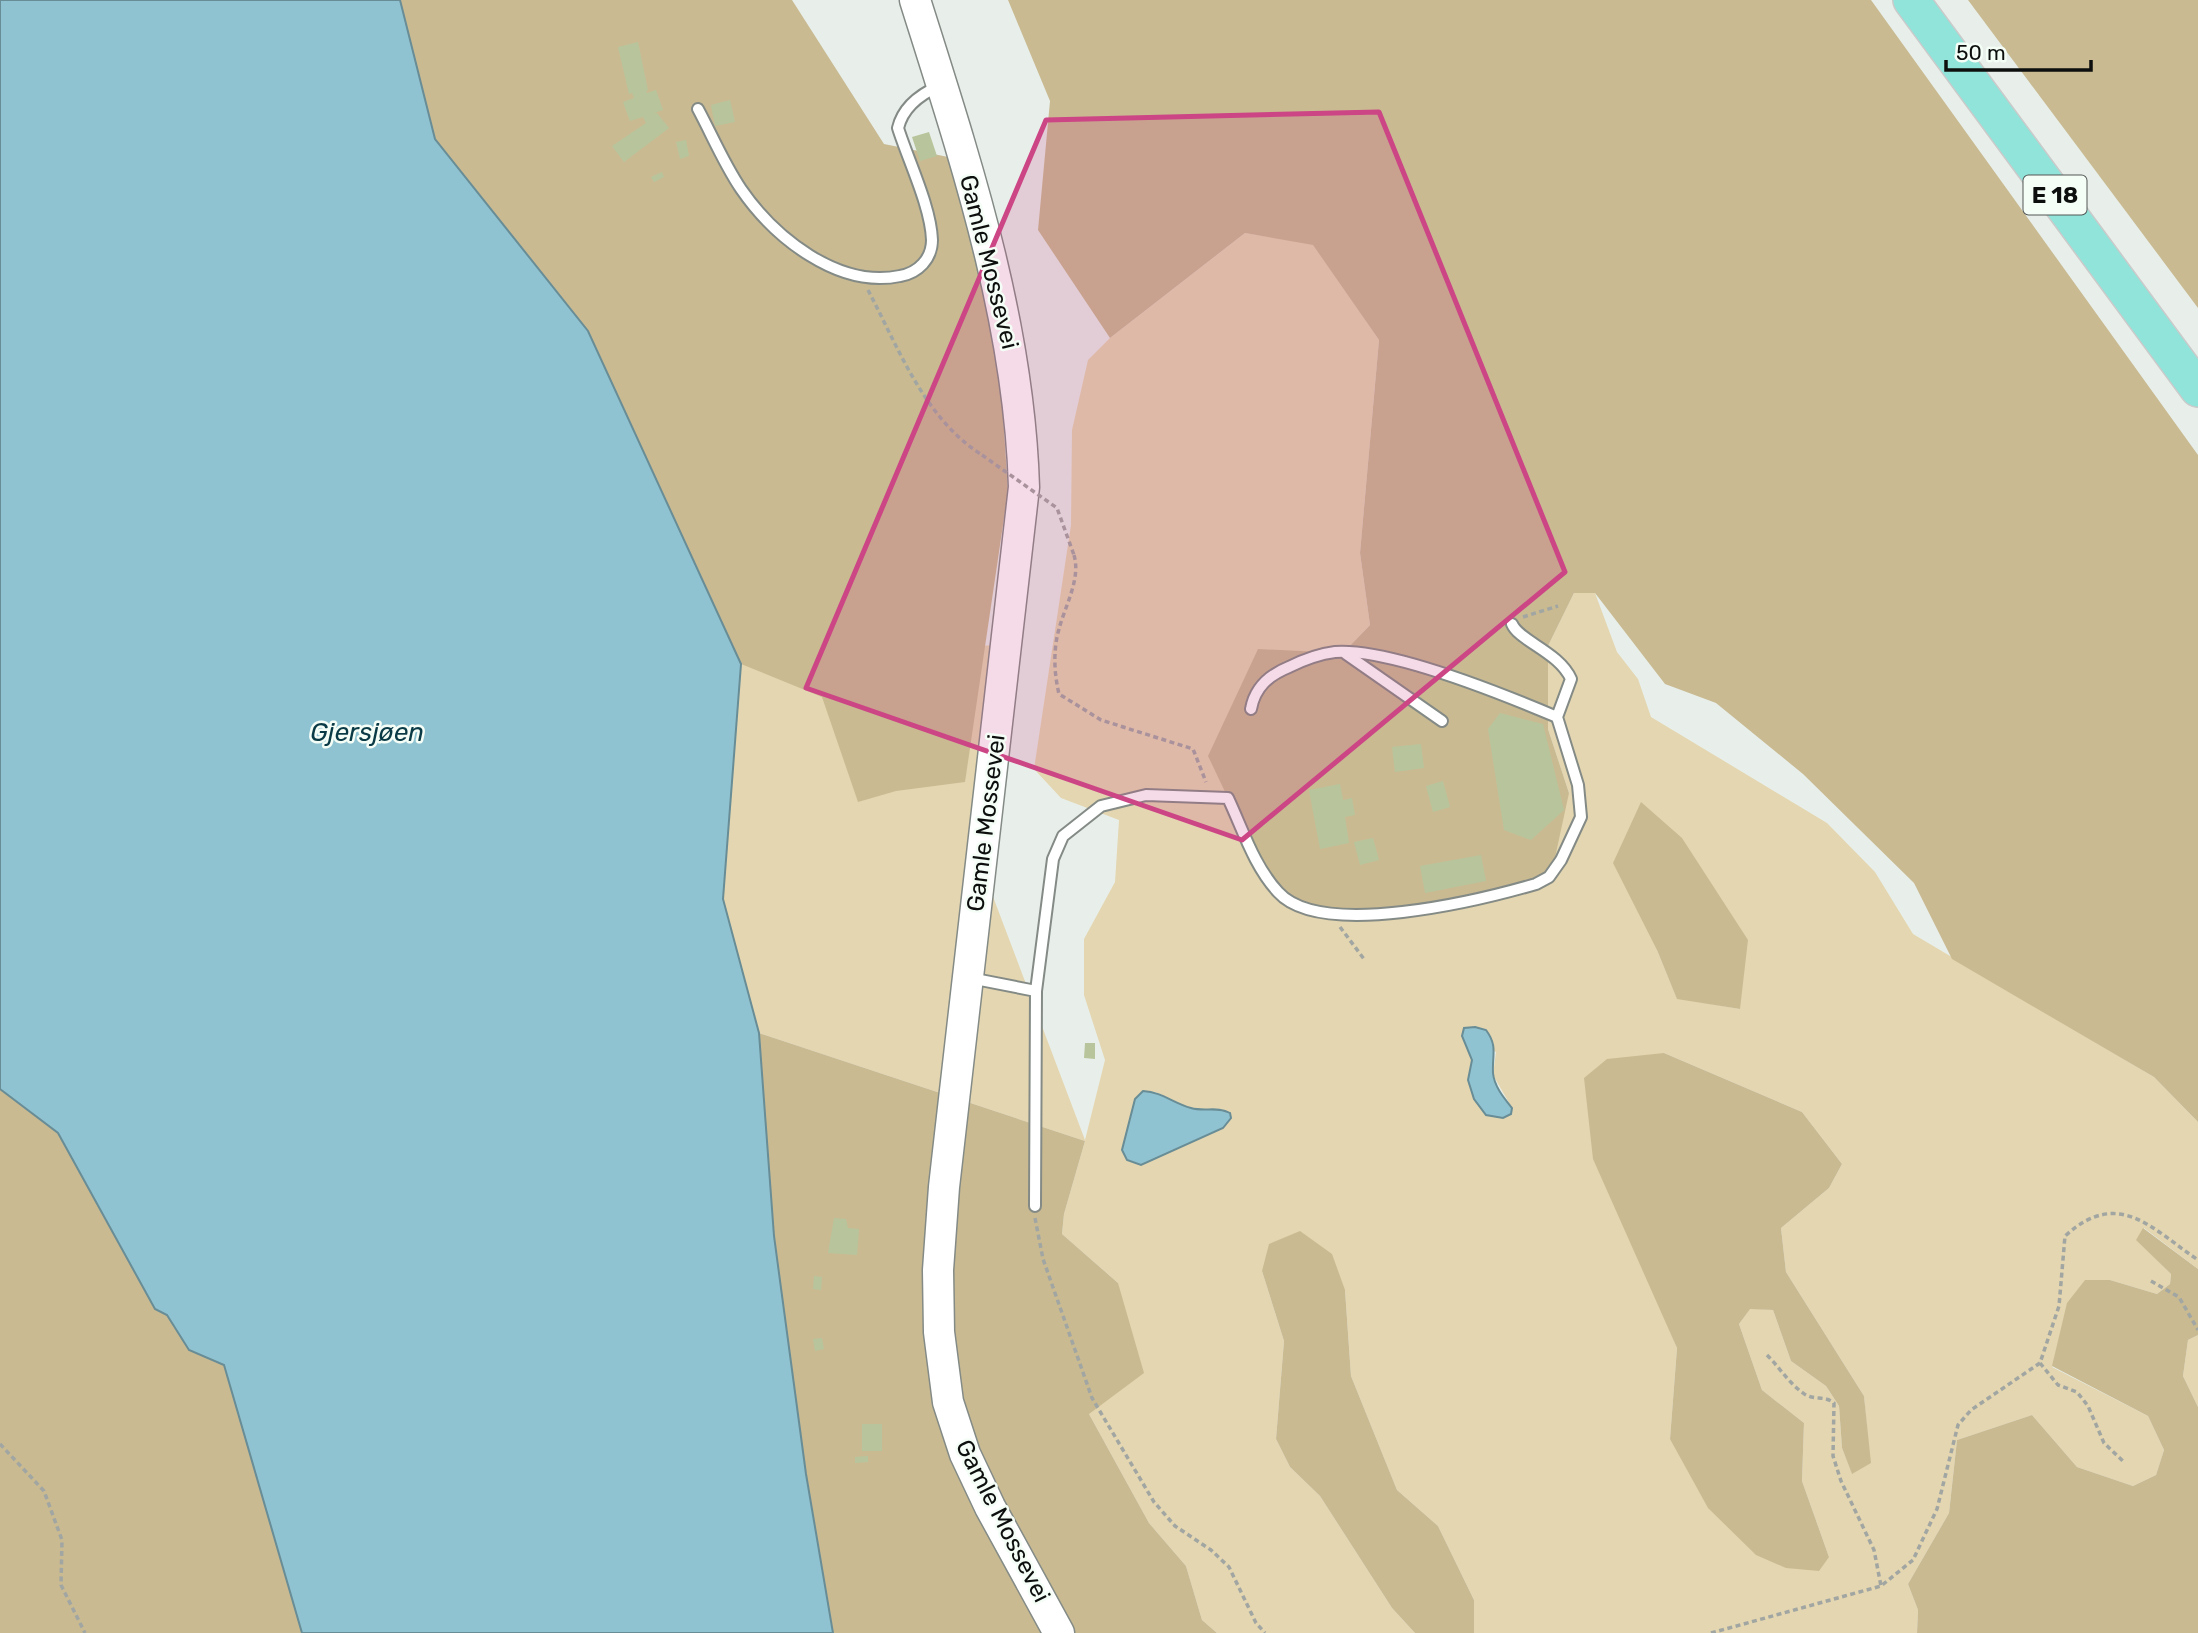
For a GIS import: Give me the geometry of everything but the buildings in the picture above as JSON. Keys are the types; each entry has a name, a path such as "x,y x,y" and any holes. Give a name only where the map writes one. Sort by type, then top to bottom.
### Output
{"highway":[{"name":"E 18","path":"1911,0 2198,389"},
{"name":"E 18","path":"1931,0 2198,361"}],"main road":[{"name":"Gamle Mossevei","path":"915,0 993,262 1007,327 1022,421 1023,474 938,1270 942,1355 948,1402 965,1454 1059,1633"}],"lane":[{"path":"698,109 739,187 761,214 790,241 816,259 860,276 888,278 911,274 920,268 929,253 931,232 898,128 904,113 916,100 942,85"},
{"path":"1035,1206 1036,991 1053,859 1063,836 1101,806 1146,795 1228,798 1259,865 1279,893 1296,905 1319,912 1390,915 1519,889 1549,877 1561,860 1581,817 1578,785 1557,718 1571,679 1566,668 1542,647 1514,629 1512,624"},
{"path":"1251,709 1257,689 1280,670 1308,658 1342,652 1377,656 1510,697 1557,718"},
{"path":"1342,652 1442,721"},
{"path":"968,978 1036,991"}],"path":[{"path":"860,276 931,407 953,435 1057,508 1077,571 1057,638 1054,676 1059,694 1101,720 1193,749 1213,797"},
{"path":"1512,624 1527,615 1558,607"},
{"path":"1319,912 1338,923 1364,959"},
{"path":"1035,1206 1035,1231 1042,1259 1092,1398 1154,1502 1175,1526 1211,1550 1229,1567 1256,1623 1265,1633"},
{"path":"1711,1633 1881,1587 1913,1560 1937,1509 1958,1424 1971,1410 2040,1363 2059,1306 2065,1236 2076,1226 2096,1217 2120,1214 2137,1216 2198,1260"},
{"path":"2151,1281 2179,1297 2198,1330"},
{"path":"1768,1355 1803,1394 1813,1398 1827,1398 1834,1403 1833,1456 1874,1550 1881,1587"},
{"path":"2040,1363 2058,1385 2077,1392 2088,1406 2104,1443 2124,1463"},
{"path":"0,1444 44,1491 62,1540 61,1585 85,1633"}],"highlighted area":[{"path":"1379,112 1565,572 1242,840 806,688 1046,120"}],"shaded area":[{"path":"400,0 792,0 884,144 963,160 993,262 1008,491 965,782 896,791 858,802 822,697 741,664 588,331 435,139"},
{"path":"1008,0 1871,0 2198,455 2198,1122 2154,1077 1952,959 1914,883 1803,774 1716,703 1665,684 1595,593 1574,593 1548,646 1548,729 1569,793 1551,876 1393,919 1283,904 1264,874 1208,756 1258,649 1343,653 1370,625 1360,553 1379,340 1313,245 1245,233 1110,338 1038,230 1050,101"},
{"path":"1968,0 2198,0 2198,308"},
{"path":"1245,233 1313,244 1379,340 1360,553 1370,625 1343,653 1264,874 1283,904 1393,919 1569,793 1548,729 1548,646 1574,593 1595,593 1617,652 1638,679 1651,717 1827,823 1875,872 1913,934 2154,1077 2198,1122 2198,1269 2144,1228 2137,1240 2171,1274 2170,1284 2157,1294 2110,1280 2052,1367 2148,1416 2164,1450 2156,1475 2133,1486 2077,1467 2032,1415 1957,1440 1949,1513 1908,1584 1918,1610 1917,1633 1474,1633 1474,1600 1438,1526 1397,1490 1351,1376 1345,1290 1262,1271 1284,1341 1276,1439 1290,1467 1320,1496 1392,1608 1415,1633 1217,1633 1202,1620 1186,1566 1149,1523 1089,1414 1118,1283 1062,1234 1064,1214 1085,1141 759,1033 723,899 741,664 1007,644 981,865 1085,1140 1105,1060 1084,995 1084,939 1115,882 1119,820 1061,798 1034,769 1071,525 1072,430 1088,360 1110,338","holes":["1657,950 1740,1009 1677,998","1462,1036 1496,1052 1493,1075 1512,1108 1468,1080 1472,1061","1664,1053 1802,1112 1842,1164 1829,1188 1781,1228 1786,1272 1864,1396 1870,1463 1852,1473 1842,1448 1839,1406 1826,1386 1791,1361 1773,1310 1750,1308 1739,1324 1762,1390 1804,1423 1802,1481 1829,1557 1670,1439 1677,1348 1656,1297","1155,1092 1192,1109 1127,1160 1122,1149 1135,1100"]},
{"path":"1641,802 1682,838 1748,940 1740,1009 1677,999 1657,950 1613,863"},
{"path":"759,1033 1085,1141 1064,1214 1062,1234 1118,1283 1144,1373 1089,1414 1149,1523 1186,1566 1202,1620 1217,1633 833,1633 806,1474 774,1236"},
{"path":"1664,1053 1802,1112 1842,1164 1829,1188 1781,1228 1786,1272 1864,1396 1871,1463 1852,1474 1842,1448 1839,1406 1826,1386 1791,1361 1773,1310 1750,1309 1739,1324 1762,1390 1804,1423 1802,1481 1829,1557 1819,1571 1786,1568 1756,1555 1708,1508 1670,1439 1677,1348 1593,1159 1584,1078 1607,1059"},
{"path":"0,1089 58,1133 155,1309 167,1315 189,1350 224,1365 302,1633 0,1633"},
{"path":"2143,1228 2198,1269 2198,1335 2188,1340 2183,1376 2198,1407 2198,1633 1917,1633 1918,1610 1908,1584 1949,1513 1957,1440 2032,1415 2077,1467 2133,1486 2156,1475 2164,1450 2148,1416 2052,1366 2067,1303 2085,1280 2110,1280 2157,1294 2170,1284 2171,1274 2136,1240"},
{"path":"1300,1231 1332,1254 1345,1290 1351,1376 1397,1490 1438,1526 1474,1600 1474,1633 1415,1633 1392,1608 1320,1496 1290,1467 1276,1439 1284,1341 1262,1271 1269,1244"},
{"path":"2198,1335 2198,1407 2183,1376 2188,1340"}],"water":[{"name":"Gjersjøen","path":"0,0 400,0 435,139 588,331 741,664 723,899 759,1033 774,1236 806,1474 833,1633 302,1633 224,1365 189,1350 167,1315 155,1309 58,1133 0,1089"},
{"path":"1464,1028 1486,1030 1492,1041 1495,1083 1512,1108 1511,1114 1503,1118 1486,1115 1474,1099 1468,1080 1472,1060 1462,1036"},
{"path":"1143,1091 1156,1093 1191,1108 1225,1111 1230,1113 1231,1118 1223,1128 1141,1165 1127,1160 1122,1150 1135,1099"}]}
